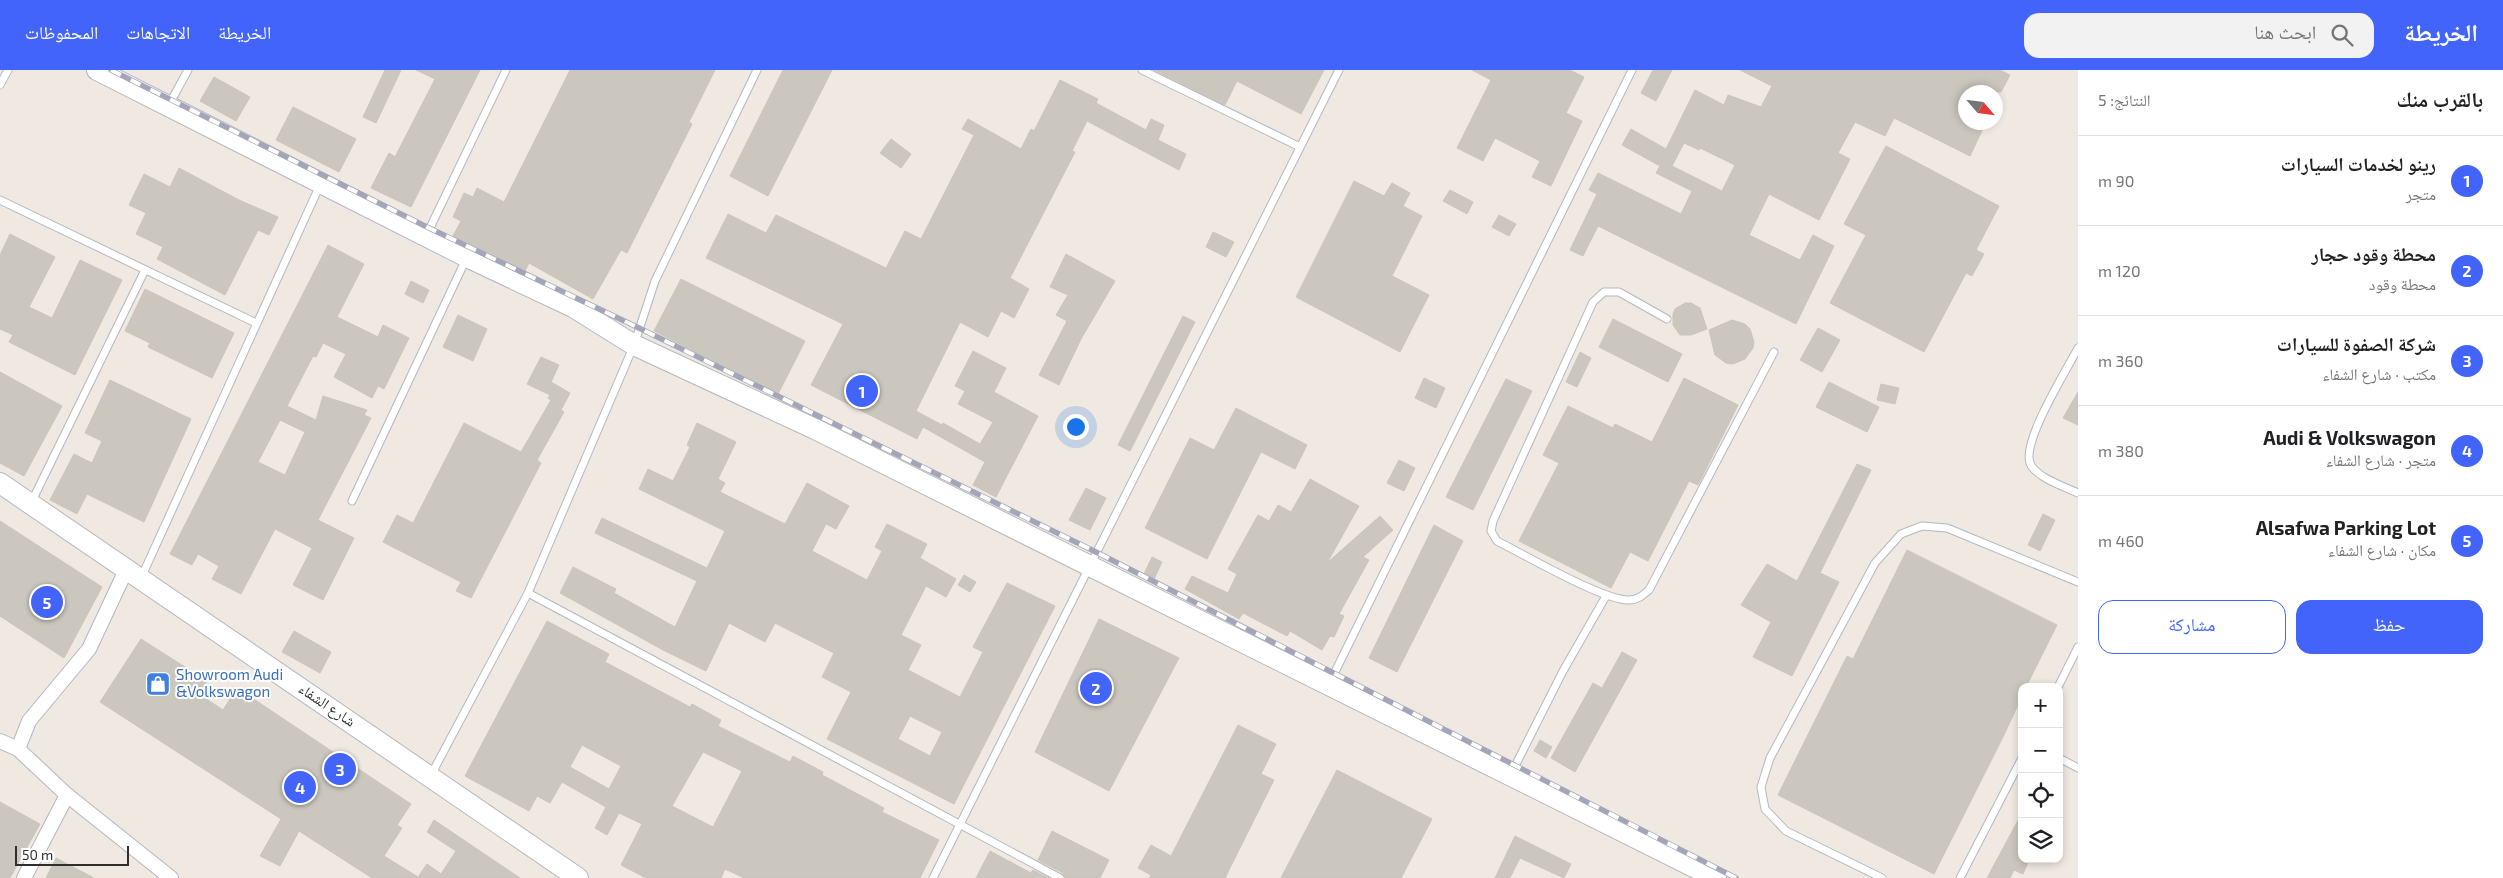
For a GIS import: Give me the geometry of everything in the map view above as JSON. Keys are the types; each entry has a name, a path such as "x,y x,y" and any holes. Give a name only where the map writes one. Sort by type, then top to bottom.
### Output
{"street":[{"path":"98,70 467,257 573,307 634,345 815,429 1327,686 1716,878"},
{"name":"شارع الشفاء","path":"0,483 578,878"},
{"path":"18,749 29,721 88,649 134,573"},
{"path":"0,741 18,749 67,795 171,878"},
{"path":"24,878 67,795"}],"lane":[{"path":"0,85 8,70"},
{"path":"176,110 172,101 188,70"},
{"path":"427,236 506,70"},
{"path":"430,776 528,593 634,345 655,280 757,70"},
{"path":"1142,70 1300,147"},
{"path":"933,878 1339,70"},
{"path":"1327,686 1632,70"},
{"path":"134,573 256,323 321,183"},
{"path":"0,200 256,323"},
{"path":"352,501 467,257"},
{"path":"30,504 145,270"},
{"path":"1667,319 1619,292 1604,292 1593,302 1492,521 1491,531 1497,541 1606,596 1629,600 1640,598 1649,590 1774,352"},
{"path":"2078,348 2033,433 2028,450 2030,465 2043,477 2078,493"},
{"path":"1882,878 1786,831 1765,809 1761,787 1770,758 1875,563 1901,534 1922,526 1948,528 2078,582"},
{"path":"528,593 1060,878"},
{"path":"1510,776 1563,671 1606,596"},
{"path":"2060,683 2078,647"},
{"path":"2063,760 2078,768"},
{"path":"1960,878 2018,766"}],"building":[{"path":"385,70 401,70 376,123 363,117"},
{"path":"416,70 480,70 411,207 371,188 389,153 395,157 435,79"},
{"path":"570,70 715,70 689,122 692,124 627,253 621,250 593,299 529,263 525,271 453,236 461,221 453,217 464,193 473,197 477,188 504,202"},
{"path":"783,70 832,70 768,196 730,176"},
{"path":"1154,70 1324,70 1301,114 1237,81 1225,105"},
{"path":"1472,70 1570,70 1584,77 1566,113 1582,121 1551,186 1532,177 1540,161 1495,138 1483,161 1457,148 1491,80"},
{"path":"1653,70 1672,70 1656,101 1641,93"},
{"path":"1740,70 2000,70 2010,75 2003,88 2003,85 1958,85 1958,130 1982,130 1970,156 1894,118 1885,136 1855,122 1838,153 1850,159 1819,220 1769,194 1749,235 1800,260 1813,235 1834,246 1796,324 1598,226 1583,256 1570,250 1597,194 1589,190 1598,173 1681,214 1692,191 1656,173 1660,166 1622,145 1631,129 1666,149 1695,90 1724,105 1728,95 1761,107 1772,86","holes":["1684,143 1699,150 1700,148 1735,165 1722,191 1672,166"]},
{"path":"214,77 250,97 236,121 200,101"},
{"path":"1060,80 1098,99 1096,103 1146,130 1151,119 1164,125 1158,140 1186,154 1179,170 1087,121 1072,151 1075,152 1010,278 1029,289 1014,318 1001,311 988,337 960,322 916,411 942,425 943,423 980,444 993,422 958,404 965,391 955,386 973,351 1006,368 994,392 1038,416 996,497 973,485 985,462 923,427 917,439 811,385 843,324 706,258 728,214 766,233 776,215 886,268 905,231 921,239 974,135 962,129 968,119 1021,149 1031,129 1034,131"},
{"path":"293,107 356,139 339,172 276,140"},
{"path":"891,139 911,154 901,168 880,153"},
{"path":"1886,146 1999,206 1976,250 1984,254 1972,276 1966,273 1924,352 1830,303 1866,235 1844,224"},
{"path":"179,168 239,200 278,217 269,235 258,230 225,295 157,259 163,247 136,234 146,213 129,205 144,174 170,187"},
{"path":"1354,181 1384,196 1392,183 1410,193 1403,206 1422,216 1392,276 1429,295 1400,352 1296,297"},
{"path":"1450,190 1473,202 1467,214 1443,201"},
{"path":"1499,215 1516,224 1509,236 1492,227"},
{"path":"1213,232 1234,242 1226,257 1206,247"},
{"path":"10,234 55,257 29,307 52,318 80,260 122,280 75,375 9,342 13,335 0,329 0,255"},
{"path":"328,245 364,264 337,317 378,337 383,325 409,338 384,389 378,386 372,398 334,377 346,354 323,343 316,357 313,356 287,406 316,420 323,396 367,410 364,415 371,418 318,520 354,538 323,600 293,585 312,548 275,529 241,594 212,579 219,566 198,554 192,565 170,554","holes":["280,420 305,432 285,475 258,462"]},
{"path":"1066,254 1115,281 1081,339 1059,385 1039,375 1067,321 1056,315 1068,295 1050,287"},
{"path":"681,279 805,341 778,394 654,331"},
{"path":"411,281 429,290 423,303 405,294"},
{"path":"145,289 234,333 212,378 148,347 150,343 125,331"},
{"path":"1685,303 1691,303 1700,308 1707,329 1691,335 1680,335 1673,325 1673,314 1675,309"},
{"path":"458,315 487,329 473,361 443,347"},
{"path":"1183,316 1195,322 1130,451 1118,445"},
{"path":"1613,319 1682,354 1668,382 1599,347"},
{"path":"1732,320 1745,324 1750,329 1754,342 1753,348 1745,359 1733,364 1726,363 1715,355 1709,330"},
{"path":"1818,328 1840,340 1822,372 1800,360"},
{"path":"1580,352 1591,358 1577,387 1566,382"},
{"path":"541,357 559,365 551,382 570,393 561,410 564,412 537,460 541,463 471,598 456,591 461,582 383,542 397,515 413,523 464,423 521,452 551,400 548,398 550,395 527,384"},
{"path":"0,372 62,406 24,476 0,463"},
{"path":"1424,378 1445,388 1436,408 1415,398"},
{"path":"1684,378 1738,405 1698,485 1689,481 1648,561 1630,552 1611,588 1519,541 1559,463 1543,455 1568,406 1613,428 1615,424 1652,442"},
{"path":"1506,379 1532,391 1473,510 1446,497"},
{"path":"110,380 191,419 144,522 87,494 77,514 50,500 74,454 92,463 102,441 85,433"},
{"path":"1829,382 1879,407 1867,432 1816,407"},
{"path":"1881,384 1899,388 1895,404 1877,400"},
{"path":"2078,392 2078,425 2063,418"},
{"path":"1236,408 1307,445 1295,469 1261,452 1207,559 1145,528 1190,438 1214,450"},
{"path":"697,423 736,442 718,479 725,483 720,492 785,524 807,483 849,506 836,529 826,524 812,551 867,580 882,551 875,547 887,524 927,544 920,558 956,579 946,597 926,586 901,635 921,645 908,670 960,697 983,652 973,647 1007,583 1055,606 954,804 827,739 851,692 822,677 834,653 775,623 765,642 729,623 706,671 663,650 560,593 573,567 616,589 614,593 675,627 697,581 595,533 602,518 707,568 725,531 639,489 648,469 673,481 690,447 687,445","holes":["910,716 942,732 930,756 898,739"]},
{"path":"1399,460 1415,468 1404,491 1387,483"},
{"path":"1857,464 1871,470 1820,573 1839,582 1792,676 1753,657 1771,622 1741,605 1767,564 1797,581"},
{"path":"1310,479 1359,506 1327,563 1380,516 1393,530 1363,557 1369,560 1339,614 1344,616 1334,637 1330,636 1322,650 1290,631 1287,636 1243,613 1239,619 1185,589 1192,576 1228,593 1237,574 1228,569 1258,515 1269,521 1278,505 1291,512"},
{"path":"1086,488 1106,498 1090,530 1069,520"},
{"path":"2043,514 2055,520 2040,551 2028,545"},
{"path":"0,521 102,587 64,658 0,616"},
{"path":"1434,525 1463,541 1397,672 1369,658"},
{"path":"1907,550 2057,625 2028,683 2018,683 2018,705 1934,874 1778,795 1847,656 1853,659"},
{"path":"1152,557 1162,562 1154,579 1144,574"},
{"path":"964,575 976,582 970,592 958,585"},
{"path":"1099,619 1179,658 1109,791 1035,752"},
{"path":"547,621 609,654 605,662 690,707 692,704 721,720 718,726 790,762 793,756 823,772 822,775 884,808 882,812 939,840 920,878 744,878 725,869 721,878 646,878 621,865 642,824 619,813 607,835 595,828 606,807 562,782 550,803 537,796 529,811 465,776","holes":["582,745 621,766 609,789 570,767","703,752 742,771 713,827 672,806"]},
{"path":"294,631 331,652 320,673 282,652"},
{"path":"141,639 207,681 199,694 223,710 237,688 411,804 397,825 402,828 384,856 418,877 427,864 441,874 456,851 427,832 434,820 520,878 372,878 299,831 280,866 260,856 281,819 100,702"},
{"path":"1622,652 1637,660 1575,772 1551,758 1593,683 1602,688"},
{"path":"1238,725 1276,744 1261,774 1274,780 1225,878 1149,878 1151,875 1138,868 1151,845 1171,856"},
{"path":"1540,740 1552,747 1546,758 1534,751"},
{"path":"1337,770 1432,819 1401,878 1281,878"},
{"path":"0,802 40,824 10,878 0,878"},
{"path":"2018,820 2018,863 2028,863 2023,874 2014,870 2010,878 1987,878"},
{"path":"1052,831 1109,860 1100,878 1065,878 1063,873 1038,860"},
{"path":"1515,836 1571,864 1564,878 1520,858 1510,878 1495,878"},
{"path":"990,851 1031,873 1033,870 1049,878 976,878"},
{"path":"56,858 94,878 46,878"}],"railway":[{"path":"111,70 429,228 639,328 1098,553 1736,878"}],"place":[{"name":"رينو لخدمات السيارات","path":"862,391"},
{"name":"Alsafwa Parking Lot","path":"47,602"},
{"name":"Showroom Audi &Volkswagon","path":"158,684"},
{"name":"محطة وقود حجار","path":"1096,688"},
{"name":"شركة الصفوة للسيارات","path":"340,769"},
{"name":"Audi & Volkswagon","path":"300,787"}]}
